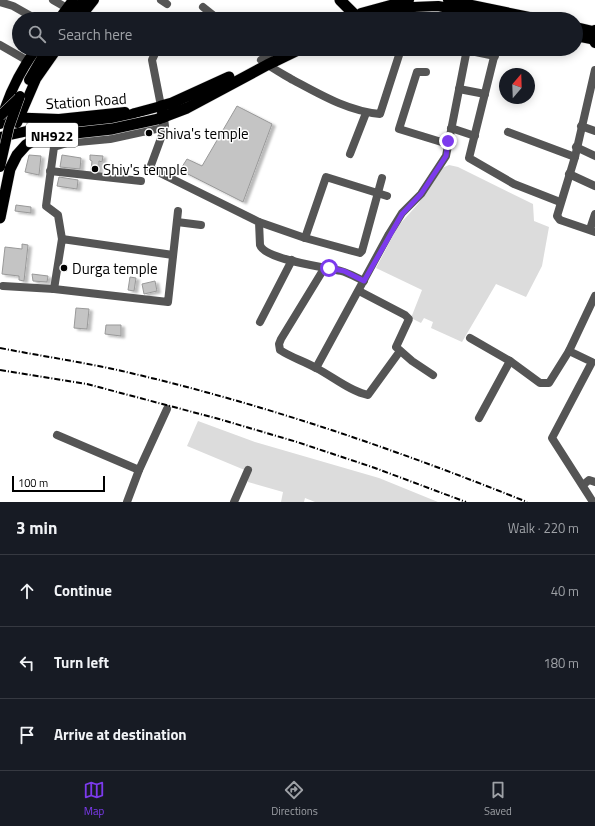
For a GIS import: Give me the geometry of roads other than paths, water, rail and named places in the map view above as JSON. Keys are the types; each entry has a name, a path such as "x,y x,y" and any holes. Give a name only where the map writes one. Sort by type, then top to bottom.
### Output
{"highway":[{"path":"340,0 353,12"},
{"path":"349,0 356,12"},
{"name":"NH922","path":"185,103 198,103 273,56"},
{"name":"NH922","path":"0,218 10,169 17,155 36,139 48,136 112,129 162,117 225,79 266,60 278,56"}],"main road":[{"path":"75,12 84,0"},
{"path":"85,12 94,0"},
{"path":"448,0 474,12"},
{"path":"379,12 411,4 438,6 474,12"},
{"path":"583,30 594,36"},
{"path":"583,36 594,36"},
{"path":"0,119 9,96 31,56"},
{"path":"0,167 9,127 20,96 43,56"},
{"path":"13,133 36,79 52,56"},
{"path":"0,119 20,96"},
{"name":"Station Road","path":"0,119 59,119 118,112 135,113"},
{"path":"135,113 162,117"},
{"name":"Station Road","path":"0,137 13,133 120,119 135,113"}],"street":[{"path":"53,0 70,4"},
{"path":"0,1 24,12"},
{"path":"202,7 209,12"},
{"path":"0,45 12,52"},
{"path":"19,56 28,61"},
{"path":"154,56 152,60 162,117 150,168 259,222 305,238 360,253 362,251 382,178"},
{"path":"263,56 266,60 346,107 366,113 380,114 399,56"},
{"path":"316,368 402,214 421,194 446,156 465,56"},
{"path":"494,56 469,155 471,160 514,184 560,202"},
{"path":"595,70 575,157 560,202 557,218 592,231 595,214"},
{"path":"426,72 417,72 399,128 448,144"},
{"path":"459,89 485,94"},
{"path":"350,154 366,113"},
{"path":"54,147 66,143 110,139 162,117"},
{"path":"581,126 595,131"},
{"path":"54,289 62,239 58,214 46,206 54,147 55,127"},
{"path":"451,128 475,136"},
{"path":"508,132 575,157"},
{"path":"576,148 595,156"},
{"path":"50,171 141,181"},
{"path":"569,174 595,186"},
{"path":"305,238 326,177 387,196"},
{"path":"3,286 54,289 168,302 178,211"},
{"path":"177,222 201,225"},
{"path":"259,222 261,249 266,252 292,260 344,271 364,281"},
{"path":"62,239 173,255"},
{"path":"260,322 292,260"},
{"path":"325,267 279,344 280,350 290,357 316,368 331,378 368,395 400,351"},
{"path":"358,291 409,318 409,321 396,345 400,351 433,375"},
{"path":"470,338 510,361 540,383 549,383 569,351 595,298"},
{"path":"569,351 594,362 552,438 593,502"},
{"path":"479,418 510,361"},
{"path":"127,502 139,470 167,409"},
{"path":"57,435 139,470"},
{"path":"234,502 248,470"},
{"path":"583,485 589,480 595,482"}],"railway":[{"path":"0,348 122,371 225,398 377,446 477,482 527,502"},
{"path":"0,370 87,384 219,419 297,442 375,468 466,502"}],"place":[{"name":"Shiva's temple","path":"149,133"},
{"name":"Shiv's temple","path":"95,169"},
{"name":"Durga temple","path":"64,268"}]}
